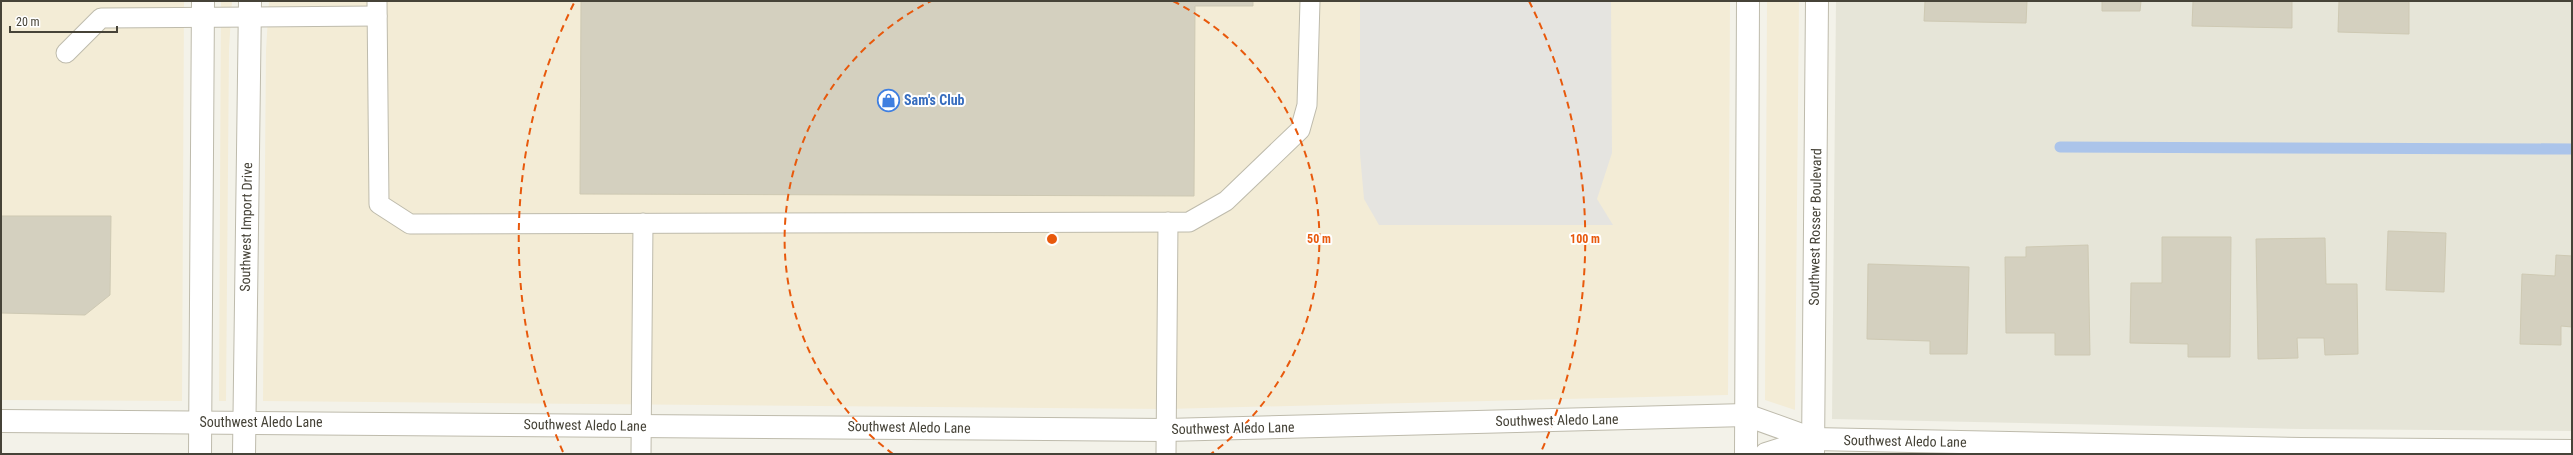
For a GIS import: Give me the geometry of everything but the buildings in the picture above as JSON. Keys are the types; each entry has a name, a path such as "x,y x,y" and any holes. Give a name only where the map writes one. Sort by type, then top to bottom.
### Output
{"street":[{"path":"1746,454 1748,1"},
{"name":"Southwest Rosser Boulevard","path":"1813,446 1817,1"},
{"path":"200,454 203,9"},
{"name":"Southwest Import Drive","path":"244,454 250,9"},
{"name":"Southwest Aledo Lane","path":"1,420 1166,430 1746,415 1813,446"},
{"name":"Southwest Aledo Lane","path":"1766,454 1813,446 2301,452 2572,451"}],"lane":[{"path":"66,53 101,18 203,9 377,9 379,204 410,224 1189,222 1226,201 1300,130 1307,105 1310,1"},
{"path":"1166,454 1168,222"},
{"path":"641,454 643,223"}],"shaded area":[{"path":"1,1 184,1 182,401 1,400"},
{"path":"221,1 232,1 229,49 226,401 219,401"},
{"path":"269,1 1730,1 1728,395 1166,409 263,401 266,50"},
{"path":"1360,1 1611,1 1612,153 1597,199 1613,225 1379,225 1364,199 1360,154"},
{"path":"1767,1 1799,1 1795,410 1765,400"},
{"path":"1836,1 2572,1 2572,431 2301,429 1832,419"}],"waterway":[{"path":"2060,147 2572,149"}],"place":[{"name":"Sam's Club","path":"888,100"}]}
